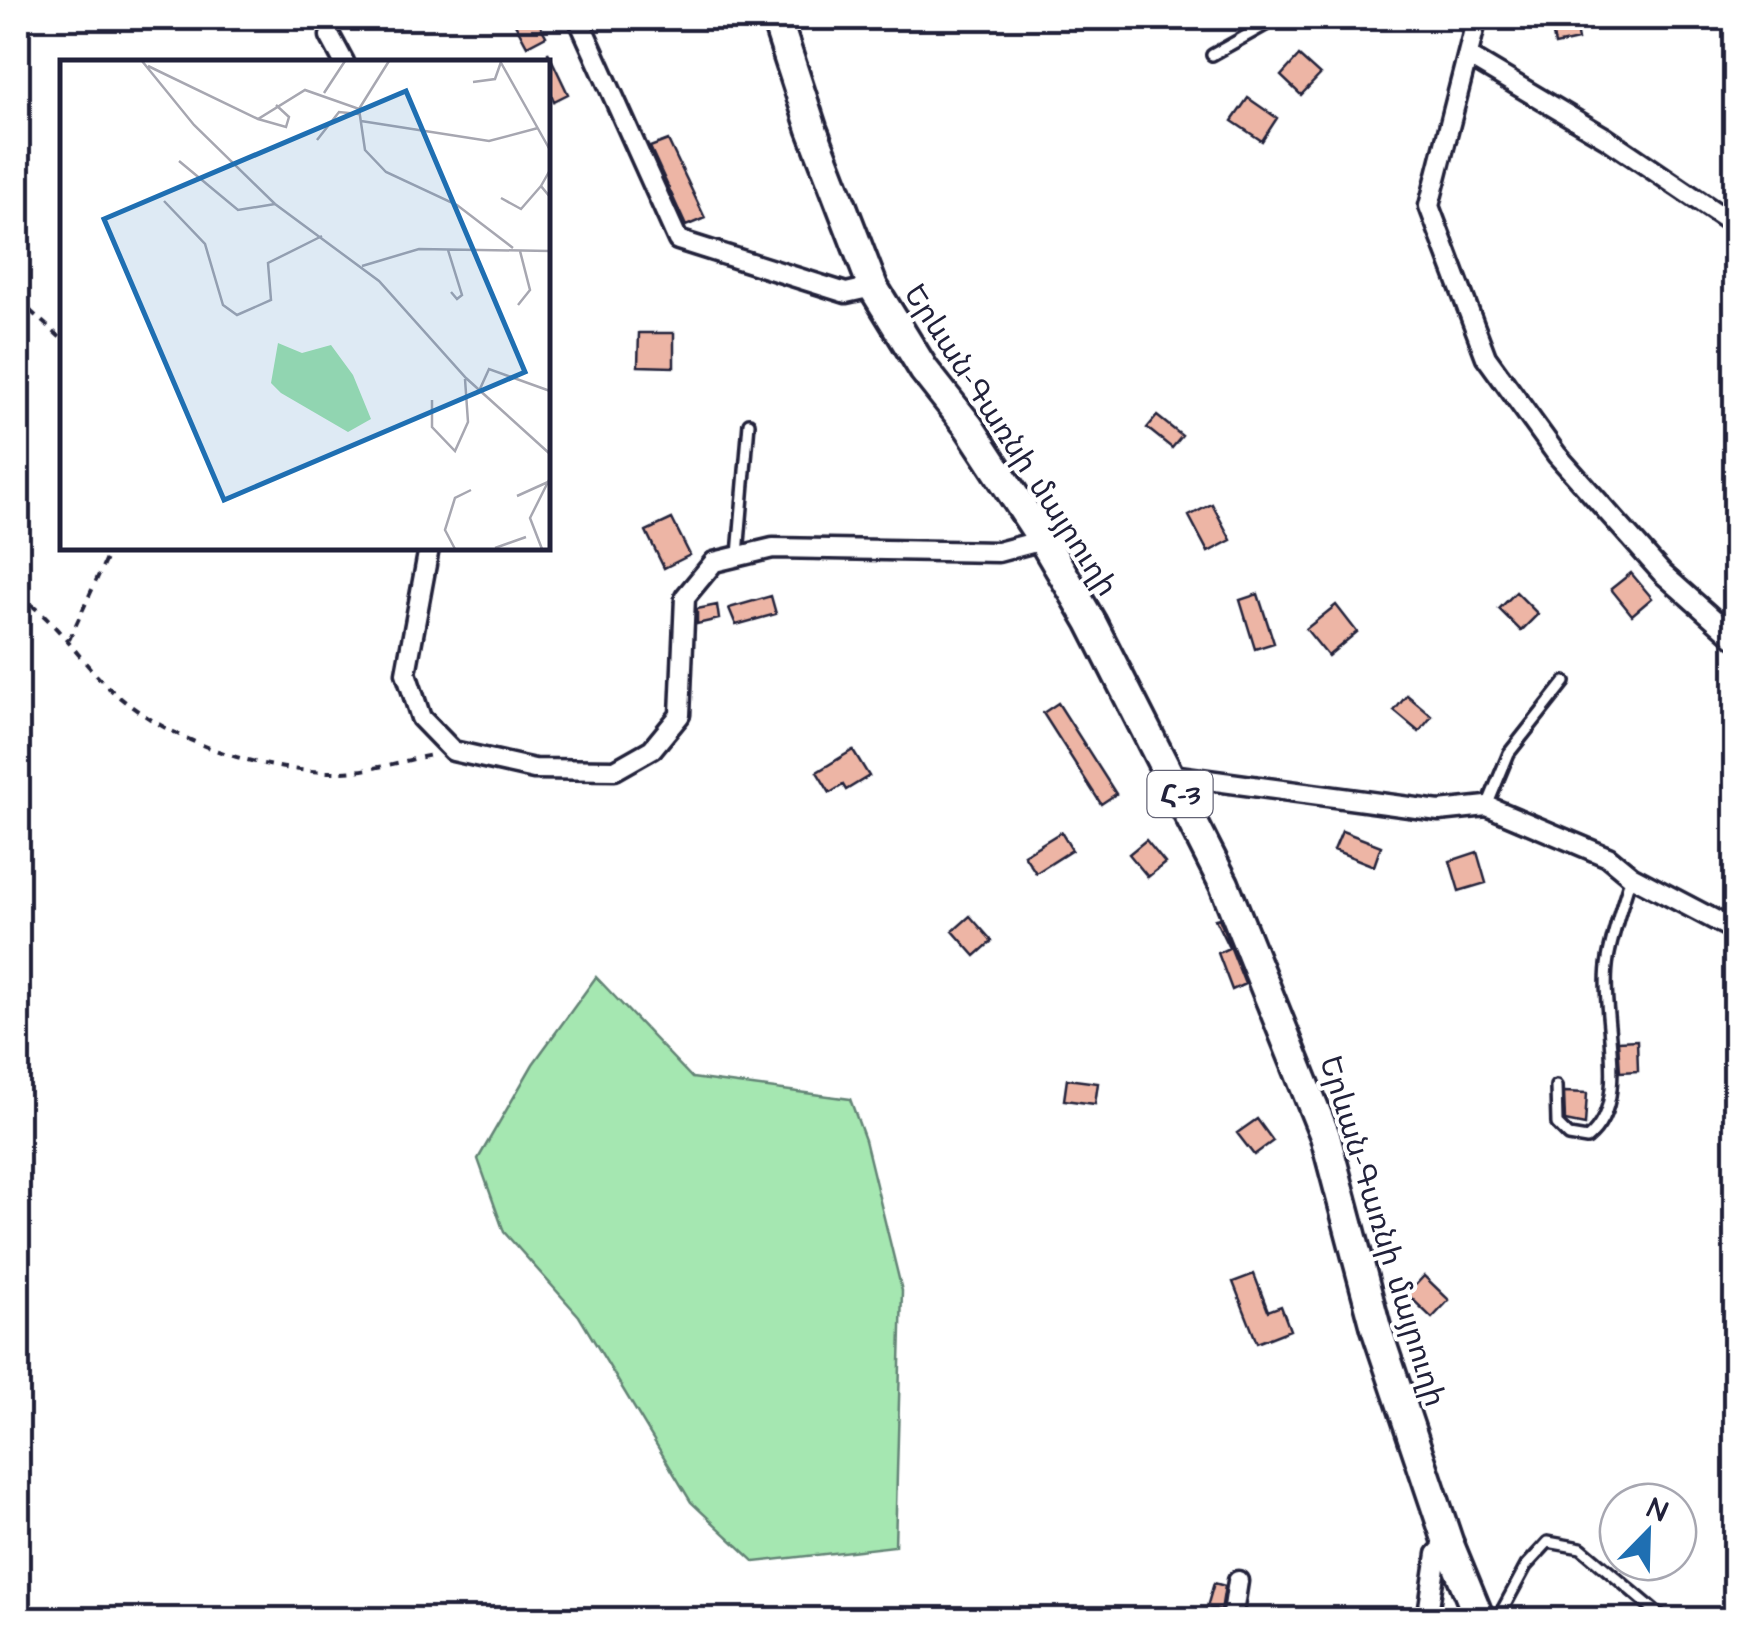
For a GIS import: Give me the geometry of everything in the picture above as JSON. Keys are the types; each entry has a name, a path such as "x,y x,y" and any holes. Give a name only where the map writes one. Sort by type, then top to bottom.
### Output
{"main road":[{"name":"Երևան-Գառնի մայրուղի","path":"776,18 812,128 874,287 924,370 969,427 1043,540 1171,775 1258,960 1325,1136 1376,1328 1448,1542 1480,1620"}],"street":[{"path":"578,18 678,240 846,293 874,287"},
{"path":"1476,18 1429,206 1486,357 1557,455 1662,572 1736,639"},
{"path":"330,36 343,60"},
{"path":"1468,56 1606,138 1736,226"},
{"path":"429,550 406,674 421,718 453,751 534,769 615,770 652,749 680,714 686,597 714,562 773,548 998,552 1043,540"},
{"path":"1171,775 1439,811 1488,806 1608,858 1631,876 1736,931"},
{"path":"1426,1620 1437,1554 1448,1542"},
{"path":"1232,1620 1238,1581"}],"lane":[{"path":"1212,55 1278,18"},
{"path":"738,557 749,423"},
{"path":"1488,806 1509,753 1565,682"},
{"path":"1556,1086 1557,1124 1568,1136 1587,1139 1604,1126 1612,1100 1607,962 1631,876"},
{"path":"1498,1620 1526,1566 1548,1542 1582,1548 1666,1620"}],"path":[{"path":"18,300 60,337"},
{"path":"69,640 111,550"},
{"path":"18,595 51,618 109,688 156,721 238,758 335,773 453,751"}],"green space":[{"path":"596,977 692,1078 850,1099 865,1140 902,1291 895,1546 755,1562 691,1502 579,1316 504,1232 478,1159 533,1064"}],"building":[{"path":"512,18 536,18 546,36 527,46"},
{"path":"1550,18 1574,18 1578,40 1555,45"},
{"path":"548,52 568,94 554,101 550,92"},
{"path":"1299,56 1320,75 1301,95 1281,76"},
{"path":"1248,98 1277,118 1262,141 1232,121"},
{"path":"668,140 705,218 686,226 650,147"},
{"path":"639,333 674,333 674,367 638,366"},
{"path":"1157,416 1182,436 1172,448 1147,428"},
{"path":"1212,504 1231,540 1208,552 1189,516"},
{"path":"672,519 690,555 664,568 646,531"},
{"path":"1631,573 1652,598 1632,615 1611,589"},
{"path":"1516,592 1538,614 1521,631 1499,609"},
{"path":"1258,594 1274,643 1255,649 1240,600"},
{"path":"771,596 776,614 736,625 729,608"},
{"path":"717,605 719,619 697,624 697,609"},
{"path":"1336,605 1357,632 1328,656 1306,629"},
{"path":"1407,695 1432,716 1419,732 1394,711"},
{"path":"1058,703 1116,794 1101,804 1043,713"},
{"path":"853,750 869,776 846,790 843,785 830,793 817,772"},
{"path":"1342,831 1381,846 1374,866 1334,850"},
{"path":"1061,832 1072,850 1036,873 1024,855"},
{"path":"1146,840 1165,863 1148,877 1129,854"},
{"path":"1477,852 1486,883 1459,891 1450,861"},
{"path":"970,916 992,941 975,956 953,931"},
{"path":"1219,918 1245,984 1232,990 1218,953 1229,948 1215,919"},
{"path":"1637,1040 1638,1071 1620,1072 1618,1041"},
{"path":"1067,1079 1098,1083 1095,1104 1064,1100"},
{"path":"1564,1092 1587,1093 1585,1125 1565,1121"},
{"path":"1257,1119 1273,1141 1254,1155 1237,1133"},
{"path":"1254,1274 1268,1311 1281,1306 1290,1330 1257,1343 1233,1282"},
{"path":"1424,1276 1449,1300 1432,1318 1407,1294"},
{"path":"1214,1583 1225,1586 1221,1611 1207,1607"}]}
